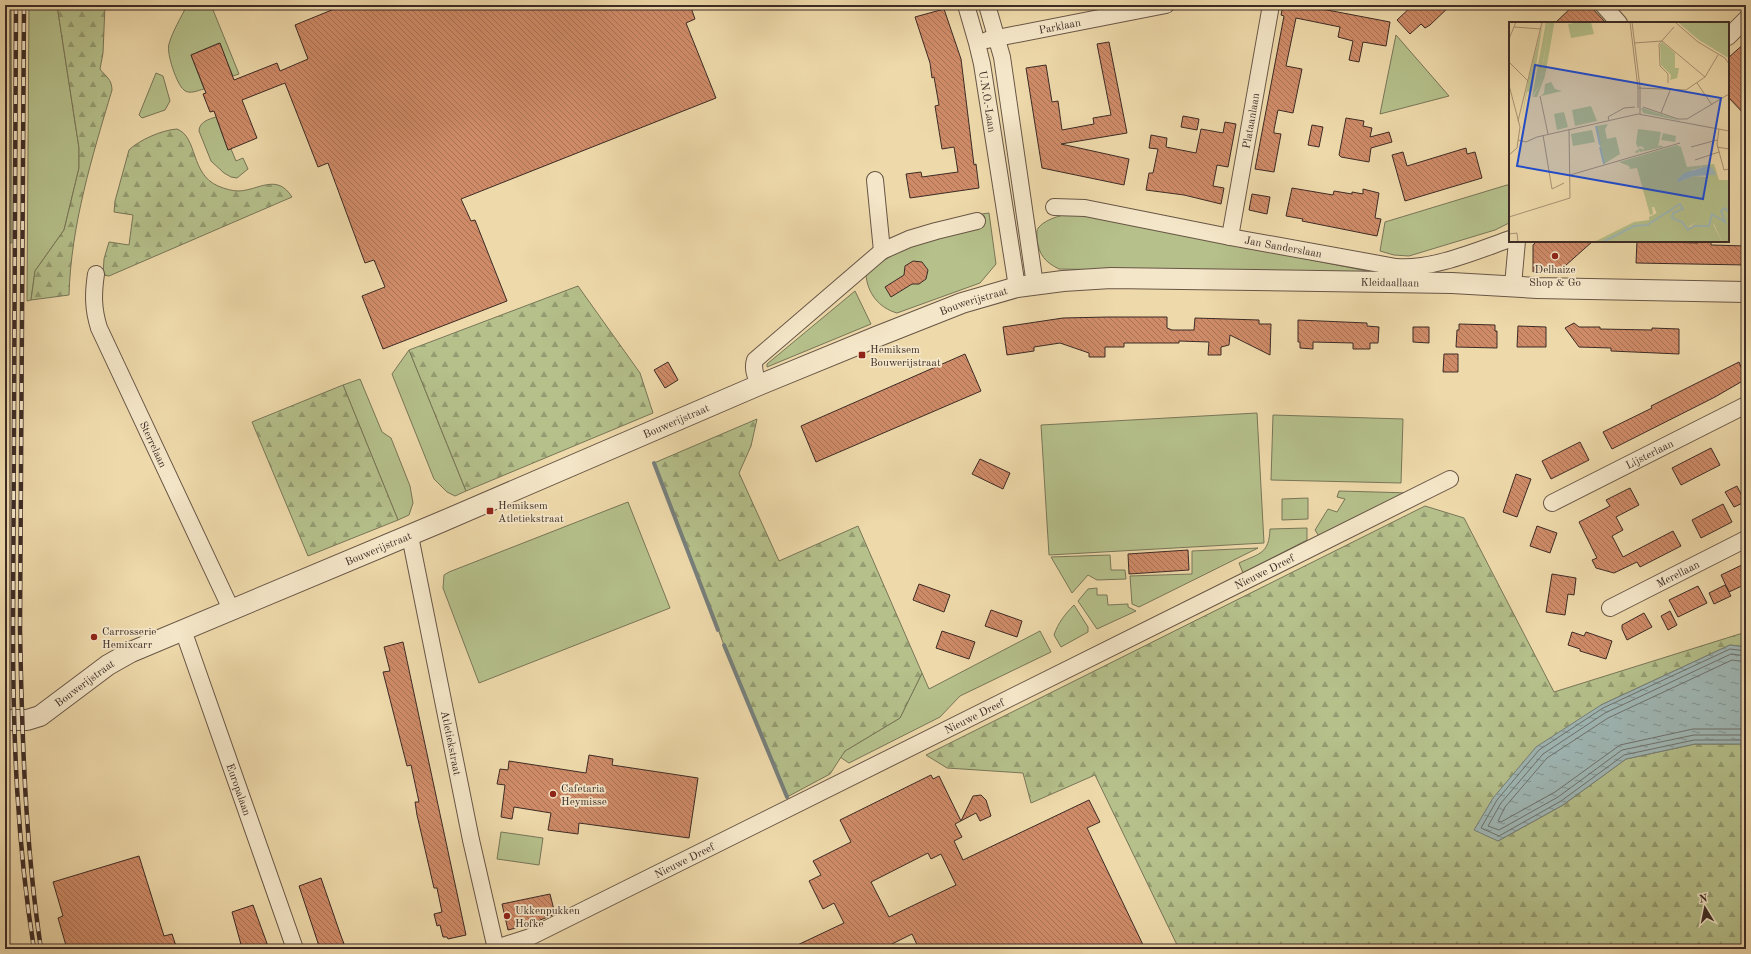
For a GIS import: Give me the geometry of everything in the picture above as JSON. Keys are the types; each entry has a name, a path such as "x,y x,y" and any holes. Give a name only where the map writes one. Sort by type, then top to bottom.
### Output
{"street":[{"name":"U.N.O.-Laan","path":"966,5 978,43 1003,198 1026,286"},
{"name":"U.N.O.-Laan","path":"987,5 997,37 1022,196 1026,286"},
{"name":"Parklaan","path":"978,43 997,37 1166,5"},
{"name":"Plataanlaan","path":"1230,238 1271,5"},
{"path":"1603,5 1618,22"},
{"path":"1729,36 1746,19"},
{"path":"875,180 882,251"},
{"path":"1003,198 1022,196"},
{"name":"Jan Sanderslaan","path":"1054,207 1085,208 1230,238 1406,268 1418,268 1476,251 1509,239"},
{"path":"759,385 754,373 753,365 755,360 882,251 916,237 977,221"},
{"path":"1512,285 1517,242"},
{"name":"Sterrelaan","path":"96,274 93,298 94,313 99,328 230,609"},
{"name":"Kleidaallaan","path":"1026,286 1111,278 1452,283 1512,285 1537,288 1746,292"},
{"name":"Bouwerijstraat","path":"5,720 27,720 40,716 108,665 131,652 230,609 410,536 759,385 955,305 1026,286"},
{"name":"Lijsterlaan","path":"1552,503 1746,405"},
{"name":"Nieuwe Dreef","path":"496,949 530,937 1450,479"},
{"name":"Atletiekstraat","path":"410,536 471,840 496,949"},
{"name":"Merellaan","path":"1610,608 1746,539"},
{"name":"Europalaan","path":"183,630 295,949"}],"green space":[{"path":"5,5 11,5 12,243 5,242"},
{"path":"29,5 57,5 79,148 79,168 64,230 35,271 31,300 27,301"},
{"path":"57,5 105,5 103,53 100,69 110,80 112,90 90,166 78,217 69,295 31,300 35,271 64,230 79,168 79,148"},
{"path":"187,5 211,5 239,74 233,76 219,43 191,55 204,89 191,92 184,90 178,82 168,48"},
{"path":"1396,35 1449,96 1380,114"},
{"path":"156,73 163,76 170,101 165,110 142,118 139,115"},
{"path":"216,117 228,150 231,149 236,161 243,158 248,169 237,178 231,177 224,173 211,161 199,131 199,128 203,123"},
{"path":"177,129 184,133 192,147 198,165 203,173 209,180 218,186 228,190 239,191 274,184 286,190 292,197 109,276 103,275 104,259 109,242 129,245 133,215 114,212 115,201 129,150 133,146 151,136"},
{"path":"1509,185 1509,223 1495,230 1409,256 1394,255 1380,251 1385,222"},
{"path":"989,213 996,264 980,283 897,313 891,311 875,299 869,287 866,274 879,264 907,248 936,236 983,222 982,214"},
{"path":"1076,213 1372,272 1423,275 1059,269 1046,261 1041,254 1037,239 1037,229 1051,219 1062,215"},
{"path":"578,286 640,373 653,413 466,491 409,350"},
{"path":"855,291 871,324 767,367 767,364"},
{"path":"409,350 466,491 455,496 447,492 434,479 392,374"},
{"path":"360,379 382,432 391,438 410,486 413,503 409,515 398,520 343,385"},
{"path":"343,385 398,520 308,556 252,422"},
{"path":"1257,413 1264,543 1049,555 1041,425"},
{"path":"1273,415 1403,419 1401,483 1271,480"},
{"path":"757,419 751,446 739,473 779,561 858,526 922,673 900,718 845,751 830,774 787,797 724,645 654,463"},
{"path":"1339,491 1411,493 1319,536 1315,530 1328,509 1337,512 1345,499 1337,497"},
{"path":"1308,498 1308,519 1282,520 1282,499"},
{"path":"628,502 670,608 479,683 443,588 444,575"},
{"path":"1425,506 1464,518 1554,692 1746,632 1746,647 1730,645 1601,705 1498,841 1563,805 1626,759 1695,744 1746,744 1746,949 1179,949 1095,775 1031,803 1023,773 947,768 926,755"},
{"path":"1307,528 1307,540 1243,573 1239,563 1262,552 1268,543 1270,529"},
{"path":"1258,548 1139,607 1132,604 1130,576 1192,574 1192,551"},
{"path":"1110,555 1111,570 1125,570 1126,579 1097,580 1088,575 1072,593 1051,557"},
{"path":"1097,588 1097,595 1107,595 1108,605 1128,604 1128,607 1136,611 1097,629 1078,601 1088,589"},
{"path":"1074,605 1088,627 1088,632 1061,647 1054,635 1062,619"},
{"path":"1040,631 1051,652 960,696 940,717 849,763 840,757 845,751 900,718 922,673 929,689"},
{"path":"501,832 543,838 539,865 497,859"}],"water":[{"path":"1730,645 1746,647 1746,744 1695,744 1626,759 1563,805 1498,841 1474,830 1493,798 1536,747 1601,705"}],"building":[{"path":"344,5 690,5 695,19 686,23 716,98 461,199 471,221 475,220 507,301 383,349 362,296 385,287 374,260 365,263 328,163 318,167 285,83 242,100 257,138 228,150 214,111 210,112 203,94 206,93 191,55 220,43 234,80 277,63 280,71 308,59 295,25"},
{"path":"1283,5 1301,5 1390,22 1386,46 1363,42 1359,62 1349,60 1353,41 1338,37 1340,27 1296,18 1286,66 1302,69 1293,113 1278,110 1274,133 1281,134 1274,172 1255,169 1284,16 1281,15"},
{"path":"1413,5 1451,5 1430,25 1425,28 1421,24 1410,34 1397,20"},
{"path":"1574,5 1589,5 1605,22 1556,22"},
{"path":"944,9 961,59 974,165 976,164 979,188 910,198 906,174 921,172 922,177 958,172 954,147 942,149 935,106 939,105 934,77 932,78 930,63 915,17"},
{"path":"1109,42 1127,133 1061,144 1129,159 1124,185 1042,168 1026,68 1046,65 1052,102 1058,101 1062,130 1094,124 1093,118 1111,115 1097,44"},
{"path":"1746,42 1746,116 1729,98 1729,57"},
{"path":"1183,116 1199,119 1197,130 1181,127"},
{"path":"1346,118 1364,121 1363,126 1372,128 1370,137 1389,132 1392,142 1371,148 1369,162 1341,157 1339,155"},
{"path":"1225,122 1236,124 1228,167 1217,165 1213,186 1224,188 1221,204 1184,195 1146,190 1149,173 1153,173 1158,149 1149,148 1151,135 1167,138 1166,147 1196,153 1201,129 1223,133"},
{"path":"1312,125 1323,127 1319,147 1308,145"},
{"path":"1466,148 1467,154 1475,152 1482,178 1405,201 1392,155 1403,152 1407,166"},
{"path":"1292,188 1333,195 1334,191 1363,194 1363,189 1379,193 1375,218 1381,219 1377,236 1302,221 1303,219 1286,216"},
{"path":"1252,194 1270,197 1267,214 1249,210"},
{"path":"1536,242 1592,242 1565,266 1565,273 1533,272 1533,245"},
{"path":"1637,242 1711,242 1711,245 1746,246 1746,265 1636,263"},
{"path":"913,261 922,262 928,270 926,279 919,284 912,284 891,297 885,287 904,275 905,266"},
{"path":"1167,317 1167,328 1172,330 1194,330 1195,318 1259,320 1259,324 1271,324 1270,355 1230,335 1229,345 1221,347 1221,355 1208,355 1209,342 1179,341 1179,343 1124,343 1124,347 1105,347 1105,357 1089,357 1089,353 1060,343 1034,347 1034,351 1007,355 1003,327 1063,318"},
{"path":"1298,320 1367,323 1367,326 1379,327 1378,343 1370,343 1370,349 1353,349 1353,343 1313,342 1313,349 1300,348 1300,342 1298,342"},
{"path":"1574,323 1579,327 1600,327 1600,329 1679,329 1679,354 1611,351 1611,348 1579,347 1565,328"},
{"path":"1459,324 1495,325 1495,331 1497,331 1497,348 1456,347 1457,330 1459,330"},
{"path":"1518,326 1546,327 1546,347 1517,347"},
{"path":"1413,327 1429,327 1429,343 1413,342"},
{"path":"965,354 981,391 816,462 801,426"},
{"path":"1444,354 1458,354 1458,372 1443,372"},
{"path":"668,362 678,380 665,388 654,370"},
{"path":"1739,362 1746,379 1715,397 1612,449 1603,432"},
{"path":"1580,442 1589,460 1551,479 1542,461"},
{"path":"1711,448 1720,465 1681,485 1672,468"},
{"path":"980,459 1010,473 1003,489 972,474"},
{"path":"1516,474 1531,479 1517,517 1503,512"},
{"path":"1737,486 1745,502 1734,507 1725,492"},
{"path":"1630,488 1639,505 1616,517 1623,530 1612,536 1623,557 1673,531 1681,546 1640,567 1637,562 1614,573 1596,568 1592,560 1597,558 1579,522 1610,506 1606,500"},
{"path":"1723,504 1732,522 1701,538 1692,520"},
{"path":"1537,526 1557,533 1550,553 1530,546"},
{"path":"1188,550 1189,570 1129,574 1128,554"},
{"path":"1746,563 1746,584 1729,592 1721,575"},
{"path":"1552,574 1576,578 1574,595 1568,594 1565,615 1546,612"},
{"path":"919,584 950,595 944,612 913,600"},
{"path":"1725,585 1731,596 1714,604 1709,593"},
{"path":"1698,586 1707,603 1678,617 1669,600"},
{"path":"991,610 1022,621 1017,637 985,626"},
{"path":"1670,611 1677,625 1668,630 1661,616"},
{"path":"1644,613 1652,627 1627,640 1622,629 1622,625"},
{"path":"942,631 975,642 969,659 936,648"},
{"path":"1572,632 1584,636 1586,632 1612,641 1606,659 1580,651 1580,649 1568,645"},
{"path":"403,642 466,935 448,939 447,937 443,937 440,925 437,926 434,914 442,912 437,888 434,888 417,815 415,802 419,802 411,765 407,766 383,672 390,671 384,647"},
{"path":"589,755 613,759 612,765 698,778 689,838 579,823 578,834 548,830 551,813 514,807 512,819 501,817 505,785 497,784 500,769 508,770 509,761 586,773"},
{"path":"931,775 933,779 939,776 961,821 955,824 962,837 954,841 963,860 1089,800 1100,822 1087,828 1145,949 919,949 912,934 882,949 789,949 844,923 834,903 823,909 809,881 821,875 813,861 851,842 840,820","holes":["928,853 931,859 941,854 956,885 889,917 871,882"]},
{"path":"981,795 986,800 991,816 980,821 976,813 961,821 973,796"},
{"path":"139,856 164,936 172,934 177,949 67,949 58,918 63,916 53,882"},
{"path":"321,878 346,949 320,949 299,886"},
{"path":"550,894 555,914 528,925 508,930 502,904"},
{"path":"253,905 269,949 250,949 249,946 242,948 232,912"}],"waterway":[{"path":"654,463 718,630"},
{"path":"724,645 787,797"}],"railway":[{"path":"16,5 13,629 14,709 20,829 28,909 34,949"},
{"path":"24,5 20,629 25,789 31,869 41,949"}],"place":[{"name":"Delhaize Shop & Go","path":"1555,256"},
{"name":"Hemiksem Bouwerijstraat","path":"862,355"},
{"name":"Hemiksem Atletiekstraat","path":"490,511"},
{"name":"Carrosserie Hemixcarr","path":"94,637"},
{"name":"Cafetaria Heymisse","path":"553,794"},
{"name":"Ukkenpukken Hofke","path":"507,916"}]}
